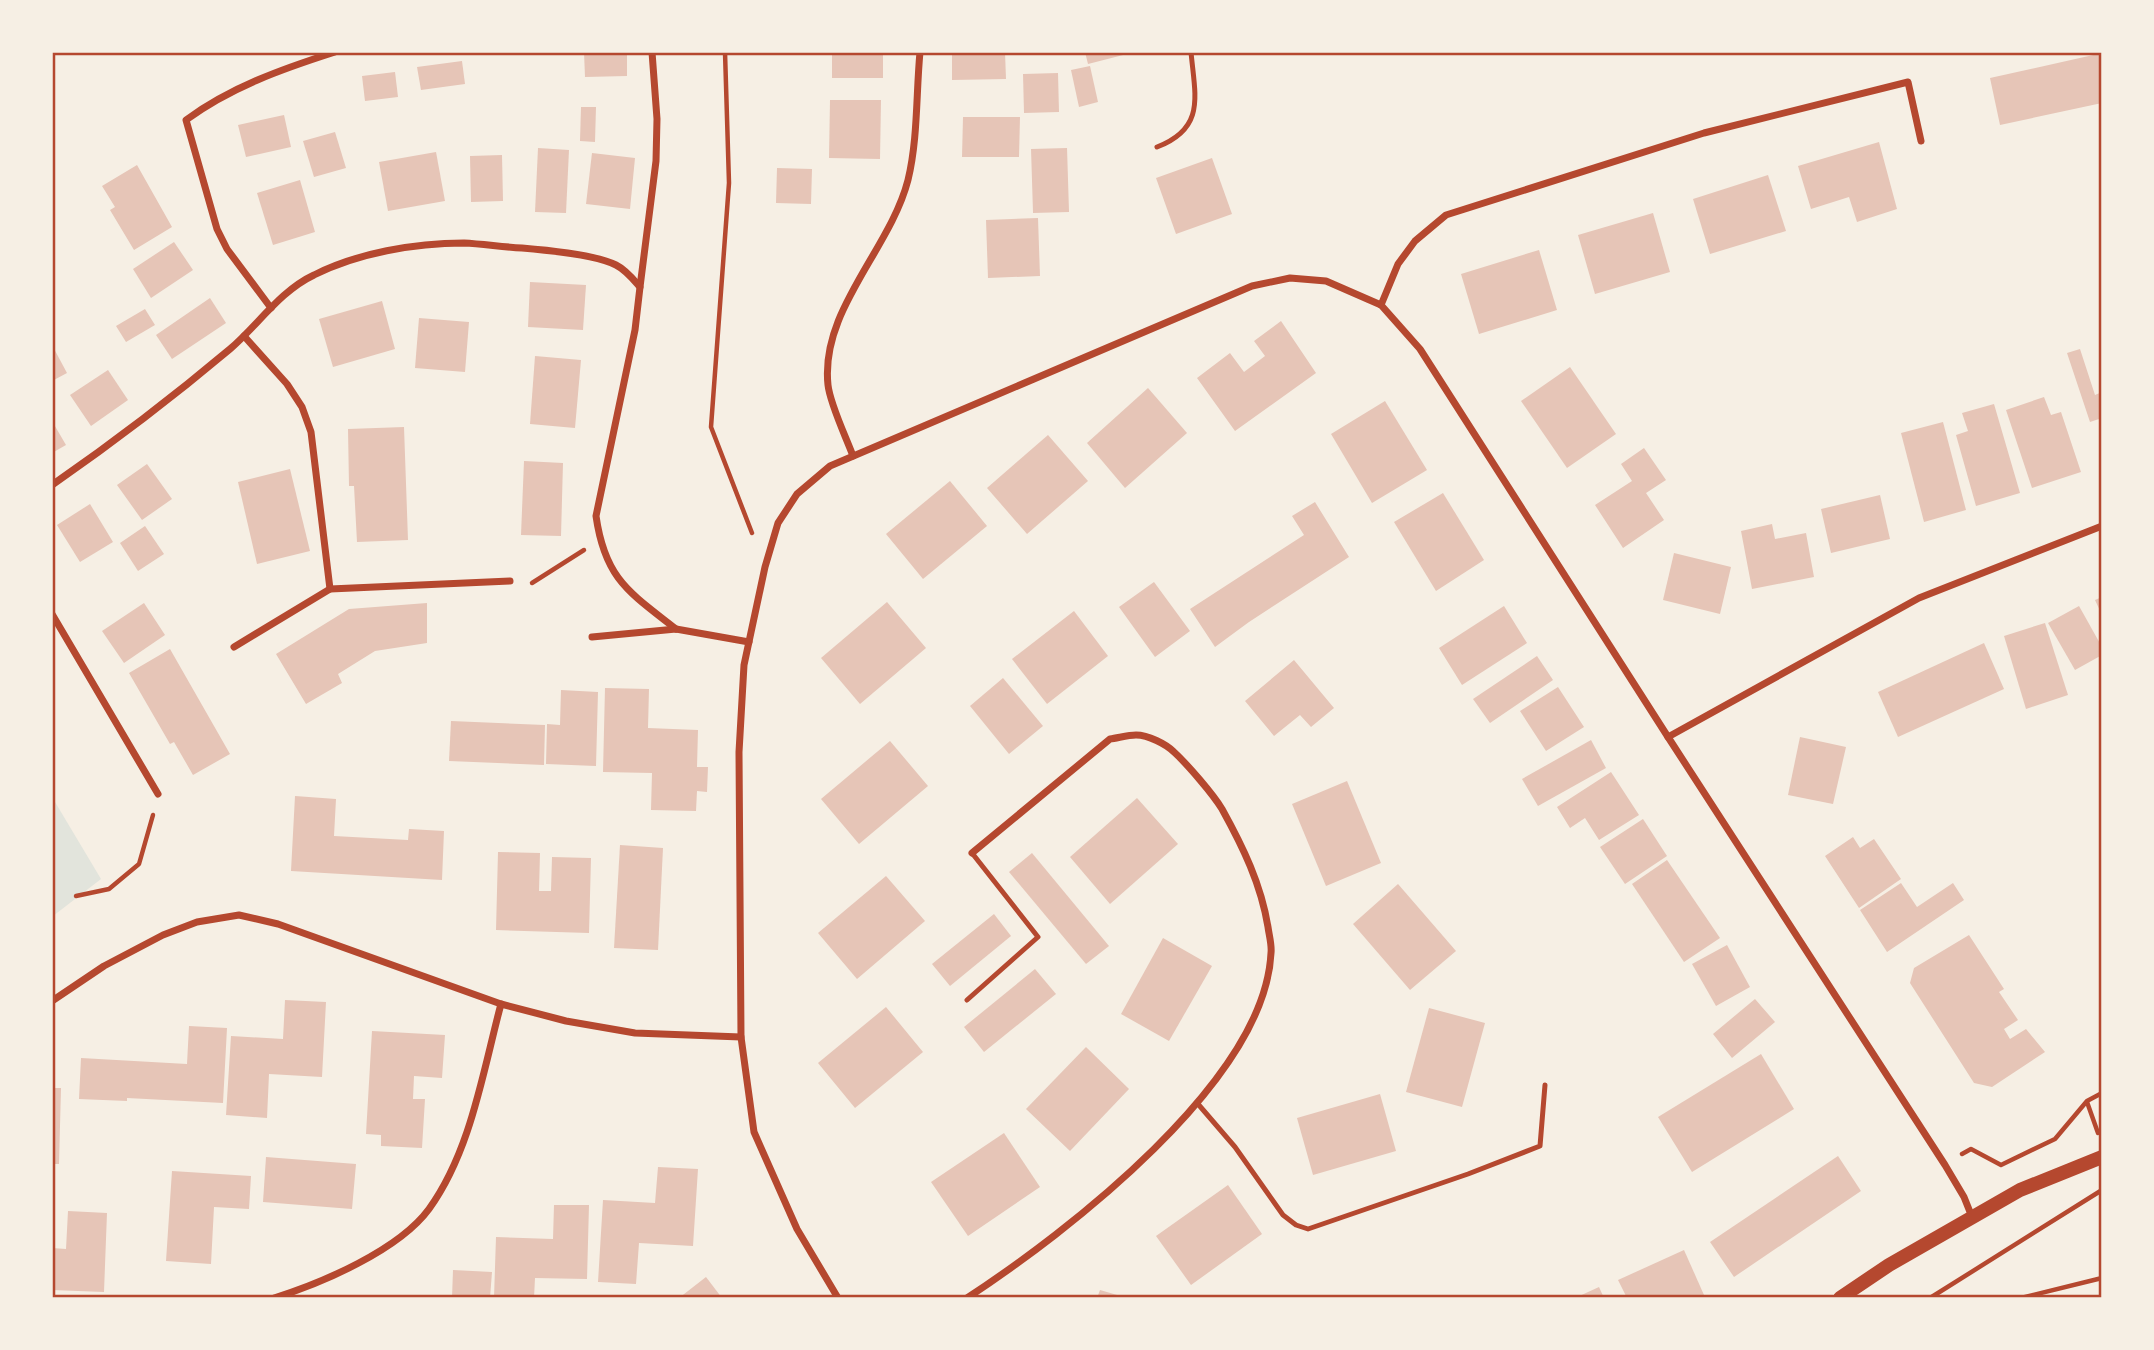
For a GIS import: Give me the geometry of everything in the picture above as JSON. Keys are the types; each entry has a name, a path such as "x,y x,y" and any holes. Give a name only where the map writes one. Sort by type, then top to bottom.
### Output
{"main road":[{"path":"1840,1297 1889,1265 2020,1190 2102,1157"}],"street":[{"path":"271,308 227,249 218,229 186,120 215,99 244,85 335,52"},
{"path":"652,52 657,120 656,161 635,330 596,516 600,540 615,575 627,590 676,629"},
{"path":"853,456 828,387 829,354 838,321 896,214 908,180 914,143 920,52"},
{"path":"1381,305 1398,264 1415,241 1446,215 1704,133 1908,82 1921,141"},
{"path":"52,485 113,442 244,336 286,293 312,276 340,264 436,244 465,243 541,250 603,261 625,271 640,286"},
{"path":"838,1297 797,1229 754,1132 741,1037 739,752 744,665 765,567 778,523 797,494 830,466 1252,286 1290,278 1326,281 1381,305 1420,349 1945,1165 1965,1197 1972,1217"},
{"path":"244,336 287,384 302,407 311,432 330,589"},
{"path":"1668,737 1919,598 2102,526"},
{"path":"234,647 330,589 510,581"},
{"path":"52,614 158,794"},
{"path":"592,637 676,629 749,642"},
{"path":"967,1297 1011,1269 1093,1205 1162,1142 1198,1104 1254,1020 1267,982 1272,951 1263,901 1250,862 1220,806 1174,751 1158,741 1137,735 1110,739 972,853"},
{"path":"52,1001 104,966 163,935 197,922 239,915 278,924 501,1003 566,1021 635,1033 741,1037"},
{"path":"274,1297 355,1266 398,1238 428,1211 448,1178 466,1137 501,1003"}],"lane":[{"path":"1157,147 1176,139 1189,123 1196,103 1191,52"},
{"path":"967,1000 1038,937 972,853"},
{"path":"1198,1104 1235,1147 1283,1215 1296,1225 1308,1228 1468,1174 1540,1146 1545,1085"}],"path":[{"path":"724,52 729,183 711,427 765,567"},
{"path":"510,581 534,583 600,540"},
{"path":"76,896 109,889 139,864 158,794"},
{"path":"1971,1149 2001,1165 2055,1139 2087,1101 2102,1093"},
{"path":"2087,1101 2102,1144"},
{"path":"1930,1297 2102,1190"},
{"path":"2021,1297 2102,1278"}],"shaded area":[{"path":"52,797 101,879 53,916 52,916"}],"building":[{"path":"584,52 627,52 627,76 585,77"},
{"path":"832,52 883,52 883,78 832,78"},
{"path":"952,52 1005,52 1006,79 952,80"},
{"path":"1085,52 1131,52 1131,53 1088,64"},
{"path":"2102,53 2102,103 2000,125 1990,78"},
{"path":"462,61 465,84 421,90 417,67"},
{"path":"1090,66 1098,102 1079,107 1071,70"},
{"path":"395,72 398,97 365,101 362,76"},
{"path":"1058,73 1059,112 1024,113 1023,74"},
{"path":"830,100 881,100 880,159 829,158"},
{"path":"581,107 596,107 595,142 580,141"},
{"path":"284,115 291,147 246,157 238,125"},
{"path":"963,117 1020,117 1019,157 962,157"},
{"path":"335,132 346,168 314,177 303,141"},
{"path":"1879,142 1897,209 1857,222 1849,197 1811,209 1798,166"},
{"path":"538,148 569,150 566,213 535,212"},
{"path":"1067,148 1069,212 1033,213 1031,149"},
{"path":"436,152 445,201 388,211 379,162"},
{"path":"592,153 635,158 630,209 586,204"},
{"path":"502,155 503,201 471,202 470,156"},
{"path":"1212,158 1232,214 1176,234 1156,178"},
{"path":"137,165 172,227 134,250 110,210 115,207 102,186"},
{"path":"777,168 812,169 811,204 776,203"},
{"path":"1768,175 1786,231 1710,254 1693,199"},
{"path":"300,180 315,232 273,245 257,193"},
{"path":"1653,213 1670,272 1595,294 1578,235"},
{"path":"1038,218 1040,276 988,278 986,220"},
{"path":"174,242 193,270 151,298 133,269"},
{"path":"1539,250 1557,310 1479,334 1461,274"},
{"path":"530,282 586,285 583,330 528,327"},
{"path":"210,298 226,323 172,359 156,335"},
{"path":"382,301 395,349 333,367 319,319"},
{"path":"145,309 155,325 126,342 116,326"},
{"path":"419,318 469,322 465,372 415,368"},
{"path":"1281,321 1316,373 1235,431 1197,378 1230,353 1244,372 1265,356 1254,341"},
{"path":"52,345 67,373 52,381"},
{"path":"2080,349 2095,395 2102,392 2102,418 2090,422 2067,353"},
{"path":"535,356 581,360 575,428 530,424"},
{"path":"1570,367 1616,434 1567,468 1521,401"},
{"path":"108,370 128,400 91,426 70,395"},
{"path":"1148,388 1187,433 1125,488 1087,443"},
{"path":"2044,397 2051,415 2061,412 2081,472 2032,488 2006,410"},
{"path":"1385,401 1427,470 1372,503 1331,434"},
{"path":"1994,404 2020,493 1976,506 1956,435 1968,431 1962,413"},
{"path":"52,421 66,445 52,453"},
{"path":"1943,422 1966,510 1924,522 1901,433"},
{"path":"404,427 408,540 357,542 354,486 349,486 348,429"},
{"path":"1048,435 1088,481 1027,534 987,488"},
{"path":"1644,448 1666,480 1646,493 1664,520 1623,548 1595,505 1632,481 1621,464"},
{"path":"524,461 563,463 561,536 521,535"},
{"path":"147,464 172,499 142,520 117,485"},
{"path":"290,469 310,551 257,564 238,482"},
{"path":"950,481 987,526 923,579 886,534"},
{"path":"1443,493 1484,560 1436,591 1394,522"},
{"path":"1880,495 1890,539 1831,553 1821,509"},
{"path":"1315,502 1349,557 1215,647 1190,609 1304,535 1292,516"},
{"path":"90,504 113,542 80,562 57,525"},
{"path":"1772,524 1775,539 1806,533 1814,577 1752,589 1741,531"},
{"path":"145,526 164,554 138,571 120,543"},
{"path":"1674,553 1731,567 1720,614 1663,600"},
{"path":"1154,582 1190,631 1155,657 1119,607"},
{"path":"2102,597 2102,615 2095,600"},
{"path":"887,602 926,648 860,704 821,658"},
{"path":"144,603 165,635 124,663 102,631"},
{"path":"427,603 427,643 375,651 338,674 342,683 306,704 276,654 349,609"},
{"path":"1504,606 1527,643 1462,685 1439,648"},
{"path":"2079,606 2102,647 2102,655 2075,670 2048,623"},
{"path":"1074,611 1108,656 1047,704 1012,659"},
{"path":"2045,623 2068,695 2026,709 2004,636"},
{"path":"1984,643 2004,689 1898,737 1878,692"},
{"path":"170,649 230,754 193,775 174,742 170,744 129,673"},
{"path":"1537,656 1553,680 1490,723 1473,699"},
{"path":"1294,660 1334,708 1311,727 1300,715 1274,736 1245,701"},
{"path":"1003,678 1043,726 1009,754 970,706"},
{"path":"1558,687 1584,727 1546,751 1520,711"},
{"path":"605,688 649,689 648,728 698,730 697,767 708,767 707,792 697,791 696,811 651,810 652,773 603,772"},
{"path":"561,690 598,692 596,766 546,764 547,724 560,725"},
{"path":"451,721 545,725 544,765 449,761"},
{"path":"1800,737 1846,747 1833,804 1788,795"},
{"path":"1591,740 1606,768 1538,806 1522,779"},
{"path":"890,741 928,786 859,844 821,799"},
{"path":"1611,772 1639,815 1599,840 1585,818 1570,828 1557,807"},
{"path":"1347,781 1381,863 1326,886 1292,804"},
{"path":"295,796 336,799 334,836 408,840 409,829 444,831 442,880 291,871"},
{"path":"1137,798 1178,844 1110,904 1070,857"},
{"path":"1643,819 1667,856 1625,884 1600,847"},
{"path":"1853,837 1860,848 1874,839 1901,879 1859,908 1825,856"},
{"path":"620,845 663,848 658,950 614,948"},
{"path":"498,852 540,853 539,891 551,891 552,857 591,858 589,933 496,930"},
{"path":"1032,853 1109,946 1086,964 1009,872"},
{"path":"1667,860 1720,938 1684,962 1632,884"},
{"path":"886,876 925,921 857,979 818,933"},
{"path":"1901,883 1917,907 1953,883 1964,900 1887,952 1860,910"},
{"path":"1398,884 1456,951 1410,990 1353,924"},
{"path":"994,914 1011,936 950,986 932,964"},
{"path":"1969,935 2004,989 1999,992 2018,1020 2004,1029 2010,1039 2026,1029 2045,1052 1992,1087 1974,1083 1910,983 1914,968"},
{"path":"1163,938 1212,966 1169,1041 1121,1014"},
{"path":"1727,945 1750,987 1716,1006 1692,964"},
{"path":"1035,969 1056,994 984,1052 964,1027"},
{"path":"1755,999 1775,1022 1732,1058 1713,1034"},
{"path":"285,1000 326,1002 322,1077 269,1074 267,1118 226,1115 231,1036 283,1039"},
{"path":"886,1007 923,1052 855,1108 818,1063"},
{"path":"1429,1008 1485,1023 1462,1107 1406,1092"},
{"path":"189,1026 227,1028 223,1103 127,1098 127,1101 79,1099 81,1058 187,1064"},
{"path":"372,1031 445,1035 442,1078 414,1076 413,1099 425,1099 422,1148 381,1146 381,1135 366,1134"},
{"path":"1086,1047 1129,1089 1070,1151 1026,1109"},
{"path":"1761,1054 1794,1109 1692,1172 1658,1117"},
{"path":"52,1088 61,1088 59,1164 52,1164"},
{"path":"1380,1094 1396,1151 1313,1175 1297,1118"},
{"path":"1004,1133 1040,1187 968,1236 931,1182"},
{"path":"1838,1156 1861,1191 1734,1277 1710,1242"},
{"path":"266,1157 356,1164 352,1209 263,1202"},
{"path":"658,1167 698,1169 693,1246 639,1243 636,1284 598,1282 603,1200 655,1203"},
{"path":"172,1171 251,1176 249,1209 214,1207 211,1264 166,1261"},
{"path":"1228,1185 1262,1234 1191,1285 1156,1236"},
{"path":"554,1205 589,1205 587,1279 535,1278 534,1298 494,1298 496,1237 553,1239"},
{"path":"68,1211 107,1213 104,1292 52,1290 52,1248 66,1249"},
{"path":"1684,1250 1704,1295 1699,1298 1627,1298 1618,1280"},
{"path":"453,1270 492,1272 490,1298 452,1298"},
{"path":"706,1277 722,1298 679,1298"},
{"path":"1599,1287 1604,1298 1575,1298"},
{"path":"1100,1290 1124,1297 1097,1298"}]}
